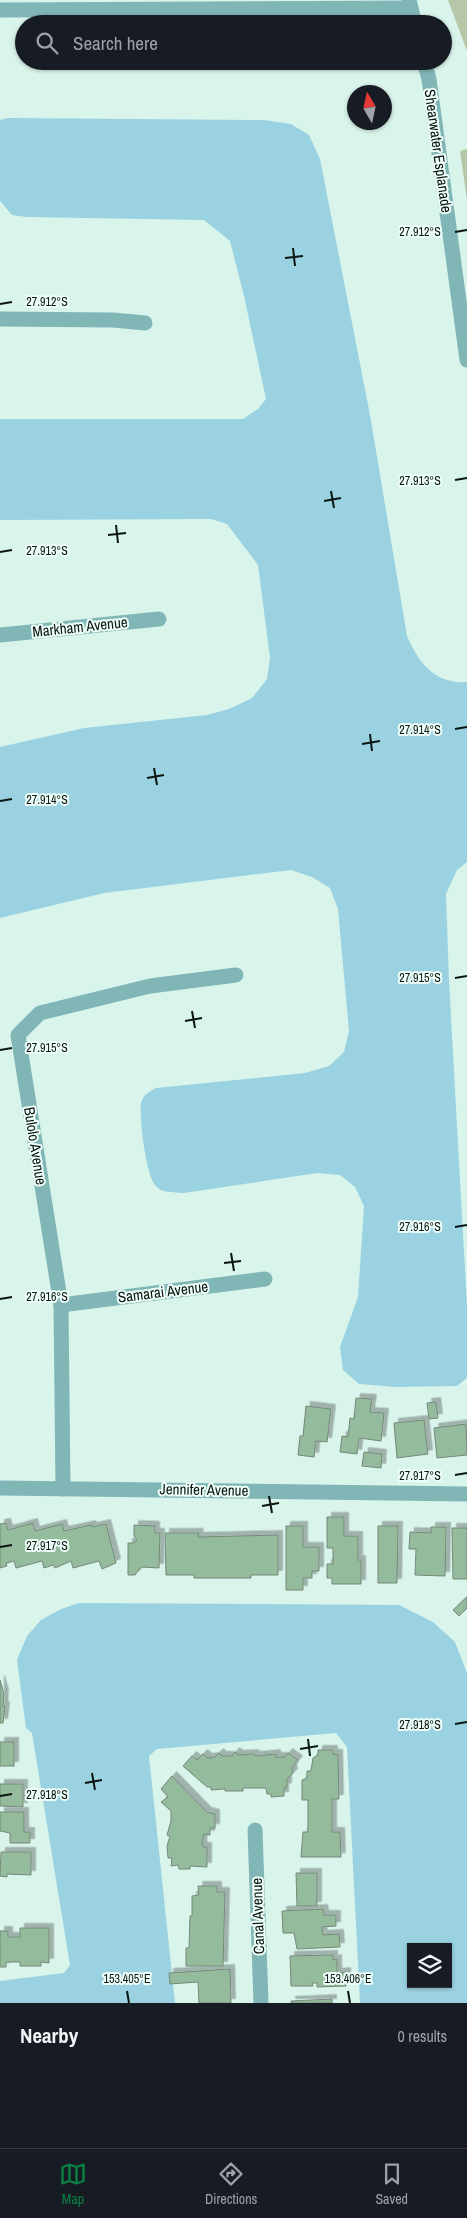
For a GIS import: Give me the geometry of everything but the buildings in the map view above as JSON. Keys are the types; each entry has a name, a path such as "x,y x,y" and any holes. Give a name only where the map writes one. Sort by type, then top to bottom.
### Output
{"street":[{"path":"0,10 410,4"},
{"name":"Shearwater Esplanade","path":"426,70 467,360"},
{"path":"0,319 113,320 145,323"},
{"name":"Markham Avenue","path":"0,635 159,620"},
{"name":"Bulolo Avenue","path":"64,1489 61,1305 18,1035 40,1013 150,986 236,976"},
{"name":"Samarai Avenue","path":"61,1305 265,1278"},
{"name":"Jennifer Avenue","path":"0,1488 467,1494"},
{"name":"Canal Avenue","path":"255,1830 261,2003"}],"green space":[{"path":"448,0 467,0 467,51"},
{"path":"467,149 467,200 460,151"}],"water":[{"path":"8,118 264,120 291,124 309,135 320,159 370,415 407,636 417,655 429,670 445,679 455,682 467,682 467,862 457,870 446,894 467,1306 467,1378 457,1386 396,1387 359,1384 343,1370 340,1347 358,1297 364,1206 355,1187 340,1175 317,1173 184,1193 161,1190 155,1185 149,1170 142,1133 141,1111 141,1104 146,1094 156,1088 305,1073 329,1066 344,1052 349,1031 338,909 330,888 312,877 291,870 104,893 0,918 0,747 84,728 207,715 229,709 252,698 267,679 270,658 258,565 227,524 211,519 0,520 0,419 243,419 258,409 266,399 230,241 204,220 27,217 12,215 0,201 0,120"},
{"path":"79,1603 399,1605 433,1622 455,1642 467,1673 467,2003 360,2003 347,1747 336,1733 157,1749 149,1756 175,2003 0,2003 0,1981 64,1973 70,1965 32,1733 26,1728 17,1660 27,1636 41,1620 61,1609"}]}
